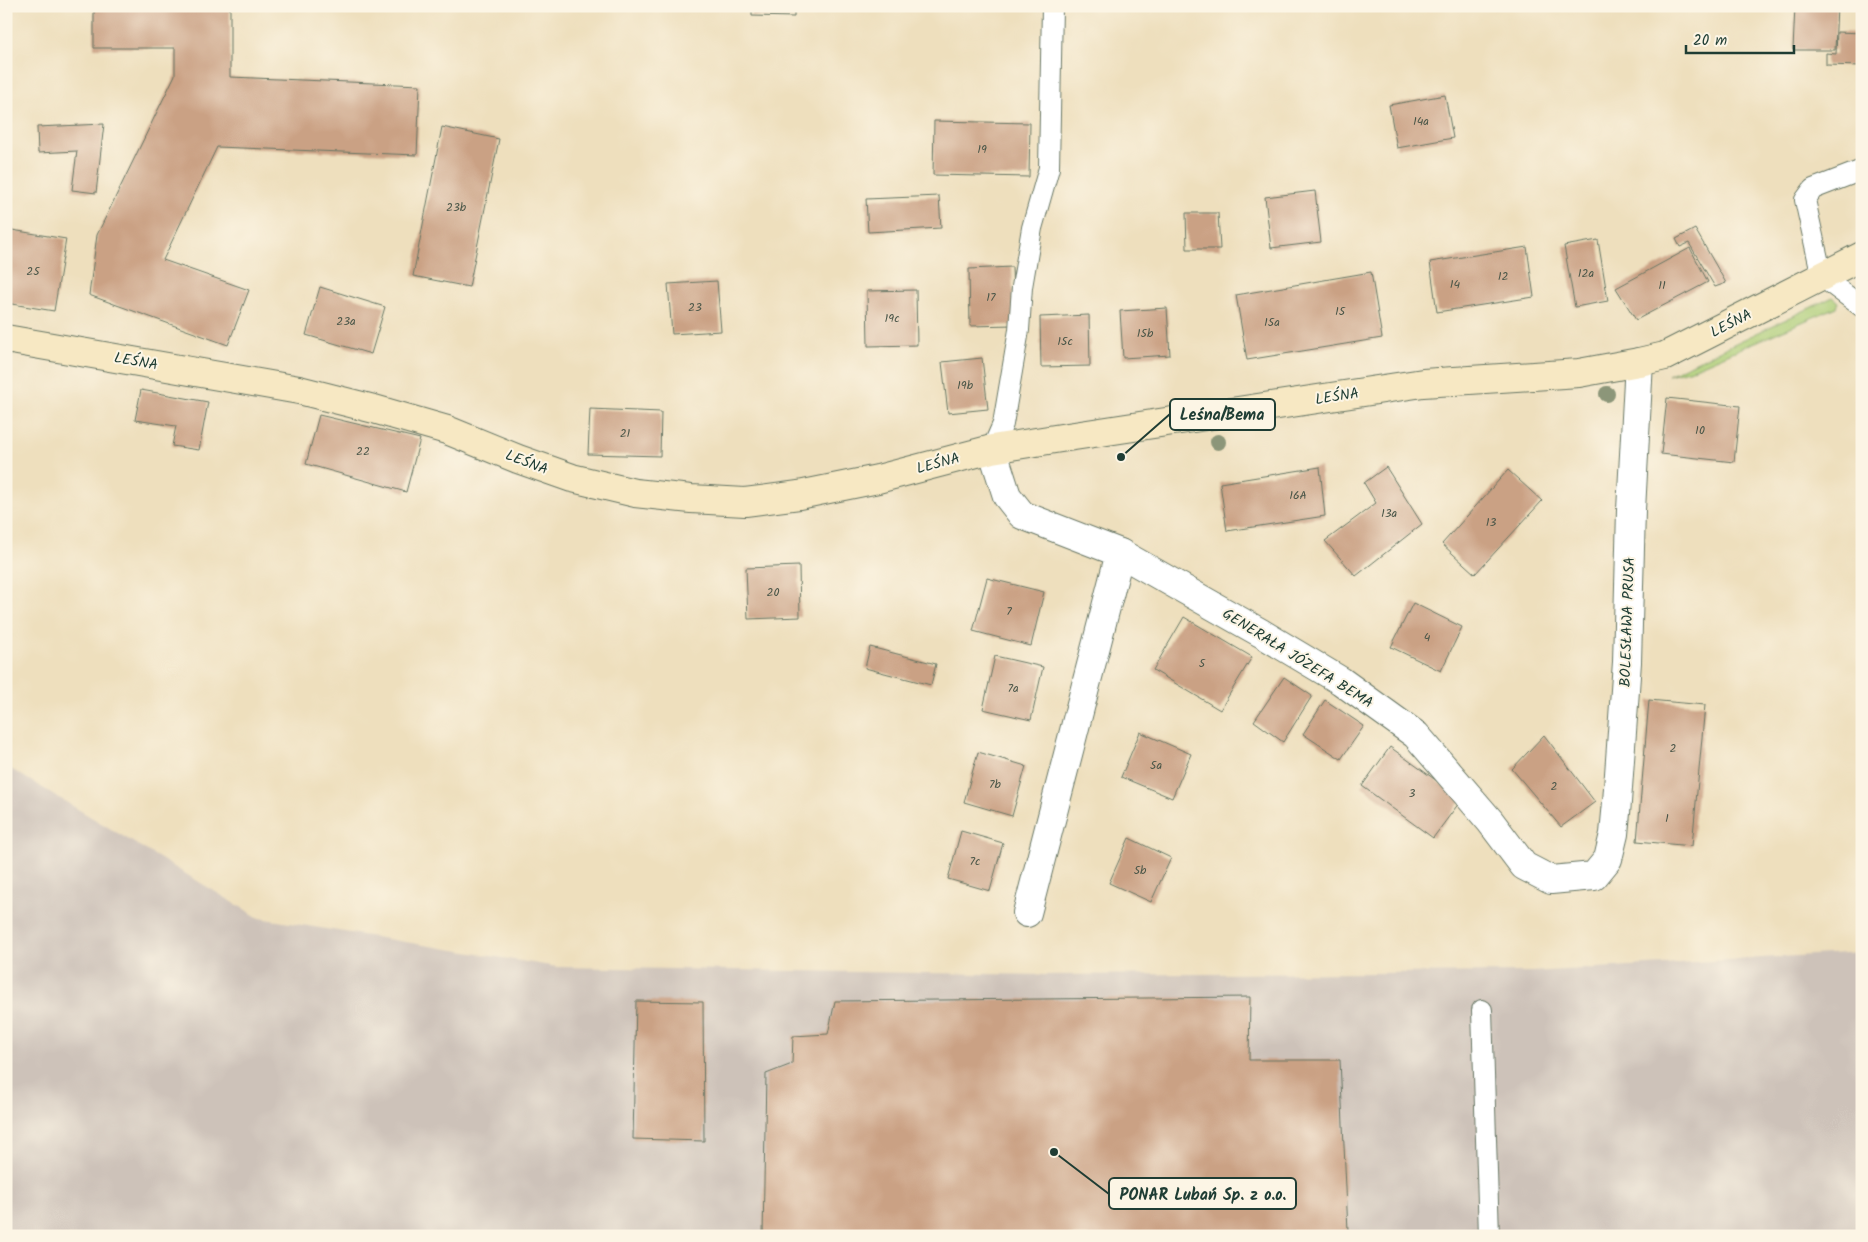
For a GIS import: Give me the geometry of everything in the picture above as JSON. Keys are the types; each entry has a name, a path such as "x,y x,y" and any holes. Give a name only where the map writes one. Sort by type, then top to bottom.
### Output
{"main road":[{"name":"LEŚNA","path":"6,339 308,392 448,430 518,459 572,478 634,493 745,502 799,495 878,478 992,449 1423,383 1579,373 1639,362 1665,356 1862,256"}],"street":[{"name":"BOLESŁAWA PRUSA","path":"1594,876 1608,859 1614,834 1617,802 1627,662 1631,510 1639,362"},
{"name":"GENERAŁA JÓZEFA BEMA","path":"992,449 1007,496 1022,515 1120,553 1341,681 1416,735 1490,821 1524,866 1551,880 1594,876"},
{"path":"1027,913 1120,553"}],"lane":[{"path":"992,449 1003,424 1019,330 1022,287 1032,228 1049,168 1052,6"},
{"path":"1862,170 1812,189 1806,200 1822,277 1862,307"},
{"path":"1482,1010 1488,1236"}],"shaded area":[{"path":"6,766 259,918 557,967 1044,975 1532,972 1862,952 1862,1236 6,1236"}],"green space":[{"path":"1833,297 1839,302 1837,307 1693,369 1668,375"}],"building":[{"path":"94,6 230,6 230,77 420,85 417,155 217,147 163,260 249,290 228,345 89,295 97,235 175,75 175,48 94,48"},
{"path":"752,6 794,6 794,17 752,16"},
{"path":"1795,6 1837,6 1835,50 1793,50"},
{"path":"1837,32 1862,33 1862,66 1826,65 1826,53 1836,54"},
{"path":"1445,95 1453,138 1397,148 1389,105"},
{"path":"934,121 1030,123 1029,177 933,175"},
{"path":"104,124 96,193 72,190 77,151 38,153 37,127"},
{"path":"442,127 499,139 469,287 413,276"},
{"path":"1315,191 1321,242 1271,248 1265,197"},
{"path":"939,196 941,228 868,232 866,199"},
{"path":"1186,213 1218,213 1220,249 1187,249"},
{"path":"6,229 66,239 54,311 6,303"},
{"path":"1695,229 1726,283 1715,287 1689,243 1680,247 1676,239"},
{"path":"1598,240 1608,301 1575,307 1564,246"},
{"path":"1527,247 1534,297 1437,312 1430,262"},
{"path":"1690,248 1708,282 1636,320 1616,288"},
{"path":"1012,267 1014,325 970,326 969,269"},
{"path":"1371,272 1382,338 1247,360 1236,295"},
{"path":"717,281 721,331 672,334 668,284"},
{"path":"320,287 385,307 371,354 306,335"},
{"path":"916,290 917,345 868,346 867,291"},
{"path":"1167,308 1170,355 1123,358 1120,311"},
{"path":"1089,315 1090,366 1041,367 1040,317"},
{"path":"982,358 988,409 948,413 942,362"},
{"path":"141,390 208,402 199,450 172,446 176,426 135,420"},
{"path":"1667,398 1740,406 1734,462 1661,454"},
{"path":"590,409 661,412 660,456 588,454"},
{"path":"319,415 420,439 406,492 306,464"},
{"path":"1320,467 1325,516 1227,531 1220,483"},
{"path":"1386,467 1422,524 1356,576 1325,541 1376,503 1364,483"},
{"path":"1508,470 1542,501 1475,574 1442,544"},
{"path":"799,566 800,617 748,619 746,568"},
{"path":"987,578 1044,592 1031,646 973,631"},
{"path":"1413,603 1462,627 1441,671 1391,647"},
{"path":"1184,617 1252,657 1220,710 1153,670"},
{"path":"870,647 936,664 931,685 865,668"},
{"path":"995,656 1043,667 1031,720 983,709"},
{"path":"1284,677 1312,696 1283,742 1254,721"},
{"path":"1325,700 1364,726 1341,759 1303,734"},
{"path":"1649,700 1705,705 1692,846 1637,841"},
{"path":"1140,732 1191,754 1172,798 1121,777"},
{"path":"1544,735 1595,802 1561,827 1512,769"},
{"path":"1390,747 1462,799 1433,838 1362,786"},
{"path":"978,752 1026,766 1012,816 964,802"},
{"path":"961,831 1003,843 990,891 948,879"},
{"path":"1129,838 1171,858 1151,902 1109,883"},
{"path":"1250,997 1249,1060 1340,1060 1348,1231 1089,1236 763,1236 766,1074 792,1064 793,1036 828,1034 835,1001"},
{"path":"636,1001 703,1002 704,1141 633,1139"}],"place":[{"name":"Leśna/Bema","path":"1121,457"},
{"name":"PONAR Lubań Sp. z o.o.","path":"1054,1152"}]}
